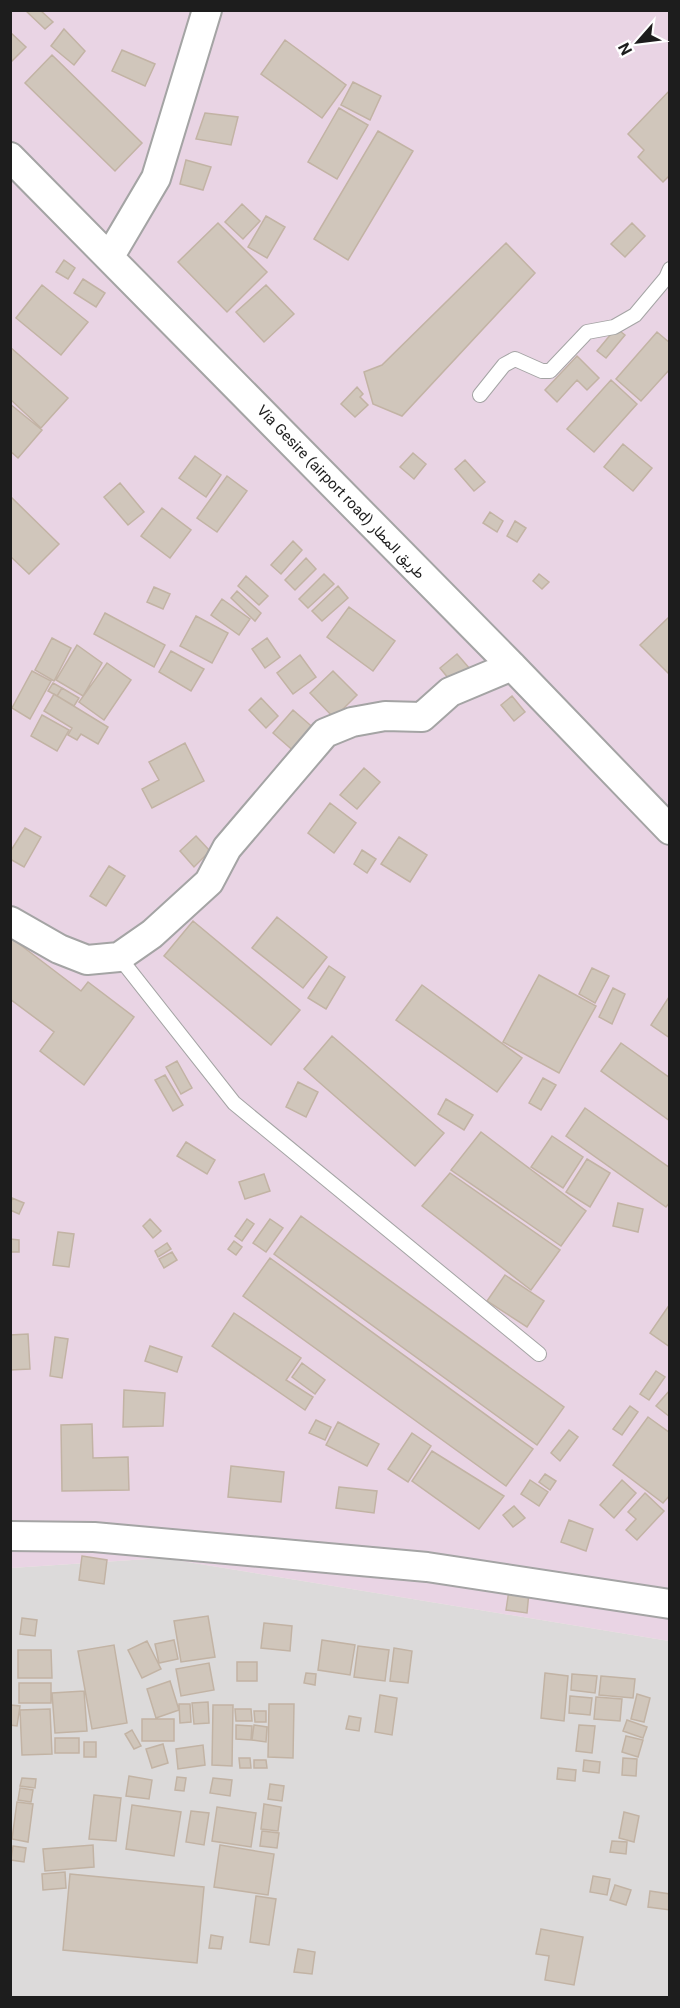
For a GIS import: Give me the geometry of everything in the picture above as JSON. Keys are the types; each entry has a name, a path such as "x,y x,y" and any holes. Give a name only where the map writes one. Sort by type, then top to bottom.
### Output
{"street":[{"path":"110,256 156,178 207,10"},
{"name":"Via Gesire (airport road) طريق المطار","path":"10,157 512,666 669,830"},
{"path":"10,921 59,949 87,960 119,957 152,934 209,882 227,848 325,733 352,722 386,716 422,717 450,692 512,666"},
{"path":"10,1536 94,1537 426,1567 669,1604"}],"lane":[{"path":"480,395 504,365 514,359 542,371 550,371 587,332 614,327 636,315 666,278 669,269"},
{"path":"119,957 234,1103 539,1354"}],"shaded area":[{"path":"11,11 669,11 669,1641 163,1558 11,1568"},
{"path":"163,1558 669,1641 669,1997 11,1998 11,1568"}],"building":[{"path":"25,10 40,10 53,22 45,29"},
{"path":"64,29 85,51 74,65 51,46"},
{"path":"10,32 26,47 10,63"},
{"path":"285,40 346,85 322,118 261,74"},
{"path":"122,50 155,64 145,86 112,71"},
{"path":"52,55 142,143 115,171 25,83"},
{"path":"353,82 381,96 370,120 341,105"},
{"path":"670,90 670,175 663,182 638,157 644,150 628,134"},
{"path":"339,108 368,125 337,179 308,162"},
{"path":"205,113 238,117 231,145 196,139"},
{"path":"378,131 413,151 348,260 314,239"},
{"path":"186,160 211,167 203,190 180,184"},
{"path":"242,204 260,221 243,239 225,222"},
{"path":"266,216 285,227 267,258 248,247"},
{"path":"218,223 267,272 227,312 178,262"},
{"path":"632,223 645,236 625,257 611,244"},
{"path":"506,243 535,273 402,416 373,404 364,372 382,365"},
{"path":"64,260 75,268 68,279 56,272"},
{"path":"83,279 105,293 96,307 74,293"},
{"path":"42,285 88,322 61,355 16,318"},
{"path":"266,285 294,314 264,342 236,312"},
{"path":"616,328 625,335 606,358 597,351"},
{"path":"657,332 670,343 670,369 641,401 616,379"},
{"path":"10,347 68,398 41,428 10,399"},
{"path":"577,356 599,378 587,390 577,380 557,402 545,390"},
{"path":"611,380 637,404 594,452 567,429"},
{"path":"357,387 363,394 360,397 368,405 355,417 341,404"},
{"path":"10,404 42,430 18,458 10,451"},
{"path":"623,444 652,468 633,491 604,467"},
{"path":"413,453 426,464 414,479 400,467"},
{"path":"195,456 221,475 206,497 179,478"},
{"path":"465,460 485,482 474,491 455,469"},
{"path":"227,476 247,491 217,532 197,518"},
{"path":"120,483 144,512 128,525 104,497"},
{"path":"10,496 59,544 29,574 10,556"},
{"path":"162,508 191,530 170,558 141,536"},
{"path":"490,512 503,521 497,532 483,523"},
{"path":"515,521 526,528 517,542 507,536"},
{"path":"293,541 302,550 281,574 271,565"},
{"path":"306,558 316,569 295,590 285,580"},
{"path":"324,574 334,584 308,608 299,599"},
{"path":"539,574 549,582 542,589 533,581"},
{"path":"246,576 268,596 259,605 238,586"},
{"path":"338,586 348,598 322,621 312,611"},
{"path":"154,587 170,594 163,609 147,602"},
{"path":"237,591 261,613 255,621 231,598"},
{"path":"222,599 250,619 239,635 211,615"},
{"path":"349,607 395,641 373,671 327,637"},
{"path":"105,613 165,645 154,667 94,634"},
{"path":"196,616 228,633 212,663 180,646"},
{"path":"670,618 670,675 640,645"},
{"path":"52,638 71,648 54,681 35,670"},
{"path":"267,638 280,657 265,668 252,649"},
{"path":"77,645 102,663 83,696 56,680"},
{"path":"171,651 204,669 191,691 159,672"},
{"path":"457,654 470,669 453,684 440,668"},
{"path":"300,655 316,677 293,694 277,673"},
{"path":"107,663 131,680 104,720 79,702"},
{"path":"32,671 51,681 30,719 12,708"},
{"path":"333,671 357,695 334,718 310,693"},
{"path":"53,683 62,688 57,696 48,691"},
{"path":"62,688 79,698 74,706 57,696"},
{"path":"54,694 108,727 98,744 81,734 77,740 68,735 72,728 44,711"},
{"path":"512,696 525,712 514,721 501,705"},
{"path":"261,698 278,716 266,728 249,710"},
{"path":"293,710 317,731 297,754 273,733"},
{"path":"42,715 69,730 57,751 31,736"},
{"path":"185,743 204,781 152,808 142,789 159,780 149,762"},
{"path":"364,768 380,782 357,809 340,795"},
{"path":"330,803 356,823 334,853 308,833"},
{"path":"25,828 41,837 24,867 10,859 10,852"},
{"path":"196,836 210,851 194,867 180,851"},
{"path":"399,837 427,855 410,882 381,864"},
{"path":"362,850 376,859 367,873 354,864"},
{"path":"109,866 125,876 106,906 90,896"},
{"path":"277,917 327,957 303,988 252,948"},
{"path":"193,921 300,1010 271,1045 164,956"},
{"path":"10,937 81,991 88,982 134,1017 84,1085 40,1051 54,1032 10,999"},
{"path":"329,966 345,977 326,1009 308,998"},
{"path":"592,968 609,976 595,1003 579,994"},
{"path":"539,975 596,1006 559,1073 503,1042"},
{"path":"422,985 522,1058 497,1092 396,1020"},
{"path":"613,988 625,994 612,1024 599,1017"},
{"path":"670,997 670,1038 651,1025"},
{"path":"332,1036 444,1133 415,1166 304,1069"},
{"path":"621,1043 670,1078 670,1121 601,1071"},
{"path":"177,1061 192,1088 181,1094 166,1067"},
{"path":"165,1075 183,1105 173,1111 155,1080"},
{"path":"543,1078 556,1085 541,1110 529,1103"},
{"path":"298,1082 318,1092 306,1117 286,1107"},
{"path":"446,1099 473,1115 464,1130 438,1114"},
{"path":"585,1108 670,1168 670,1202 666,1207 566,1136"},
{"path":"481,1132 586,1211 561,1246 451,1170"},
{"path":"552,1136 583,1157 563,1188 531,1167"},
{"path":"186,1142 215,1160 207,1174 177,1156"},
{"path":"587,1159 610,1173 590,1207 566,1192"},
{"path":"450,1173 560,1250 531,1290 422,1206"},
{"path":"264,1174 270,1191 245,1199 239,1182"},
{"path":"12,1198 24,1203 19,1214 10,1210"},
{"path":"618,1203 643,1209 638,1232 613,1226"},
{"path":"301,1216 564,1407 537,1445 274,1254"},
{"path":"150,1219 161,1231 153,1238 143,1226"},
{"path":"247,1219 254,1224 242,1241 235,1236"},
{"path":"270,1219 283,1228 266,1252 253,1243"},
{"path":"58,1232 74,1234 69,1267 53,1265"},
{"path":"10,1239 19,1240 19,1252 10,1252"},
{"path":"234,1241 242,1247 236,1255 228,1249"},
{"path":"167,1243 171,1249 158,1257 155,1251"},
{"path":"172,1252 177,1260 164,1268 159,1259"},
{"path":"270,1258 533,1449 506,1486 243,1296"},
{"path":"505,1275 544,1301 527,1327 487,1301"},
{"path":"670,1304 670,1347 650,1333"},
{"path":"234,1313 301,1358 286,1380 313,1397 305,1410 212,1346"},
{"path":"28,1334 30,1369 10,1370 10,1335"},
{"path":"55,1337 68,1339 62,1378 50,1376"},
{"path":"150,1346 182,1357 177,1372 145,1361"},
{"path":"302,1363 325,1380 315,1394 292,1377"},
{"path":"656,1371 665,1377 649,1400 640,1394"},
{"path":"124,1390 165,1393 163,1426 123,1427"},
{"path":"670,1390 670,1417 656,1406"},
{"path":"630,1406 638,1412 622,1435 613,1429"},
{"path":"648,1417 670,1433 670,1495 663,1503 613,1465"},
{"path":"316,1420 331,1427 325,1440 309,1433"},
{"path":"338,1422 379,1444 367,1466 326,1445"},
{"path":"92,1424 93,1458 128,1457 129,1490 62,1491 61,1425"},
{"path":"569,1430 578,1437 560,1461 551,1453"},
{"path":"412,1433 431,1446 408,1482 388,1469"},
{"path":"432,1451 504,1496 479,1529 412,1481"},
{"path":"231,1466 284,1472 281,1502 228,1497"},
{"path":"545,1474 556,1481 550,1490 539,1482"},
{"path":"530,1480 548,1492 539,1506 521,1494"},
{"path":"622,1480 636,1493 614,1518 600,1505"},
{"path":"339,1487 377,1491 374,1513 336,1508"},
{"path":"645,1493 664,1511 637,1540 626,1530 636,1519 628,1512"},
{"path":"514,1506 525,1518 513,1527 503,1515"},
{"path":"569,1520 593,1529 586,1551 561,1542"},
{"path":"82,1556 107,1560 104,1584 79,1580"},
{"path":"509,1590 529,1592 527,1613 506,1610"},
{"path":"208,1616 215,1657 181,1662 174,1621"},
{"path":"22,1618 37,1620 35,1636 20,1634"},
{"path":"264,1623 292,1626 290,1651 261,1648"},
{"path":"174,1640 178,1659 159,1663 155,1644"},
{"path":"322,1640 355,1645 350,1675 318,1670"},
{"path":"147,1641 161,1669 142,1678 128,1650"},
{"path":"114,1645 127,1723 92,1729 78,1651"},
{"path":"358,1646 389,1650 385,1681 354,1677"},
{"path":"394,1648 412,1651 408,1683 390,1681"},
{"path":"18,1650 51,1650 52,1678 18,1678"},
{"path":"237,1662 257,1662 257,1681 237,1681"},
{"path":"209,1663 214,1690 181,1696 176,1669"},
{"path":"306,1673 316,1674 315,1685 304,1683"},
{"path":"545,1673 568,1676 564,1721 541,1718"},
{"path":"572,1674 597,1676 595,1693 571,1690"},
{"path":"601,1676 635,1679 633,1698 599,1695"},
{"path":"170,1681 179,1710 156,1718 147,1689"},
{"path":"19,1683 51,1683 51,1703 19,1703"},
{"path":"84,1691 87,1731 55,1733 52,1693"},
{"path":"637,1694 650,1698 644,1722 631,1719"},
{"path":"380,1695 397,1698 392,1735 375,1732"},
{"path":"570,1696 592,1698 590,1715 569,1713"},
{"path":"596,1697 622,1699 620,1721 594,1719"},
{"path":"208,1702 209,1723 194,1724 192,1703"},
{"path":"179,1704 190,1704 191,1722 180,1723"},
{"path":"269,1704 294,1704 293,1758 268,1757"},
{"path":"11,1705 20,1706 17,1726 10,1725"},
{"path":"213,1705 233,1705 232,1766 212,1765"},
{"path":"50,1709 52,1754 22,1755 20,1710"},
{"path":"235,1709 251,1709 252,1721 236,1721"},
{"path":"254,1711 266,1711 266,1722 255,1722"},
{"path":"349,1716 361,1718 359,1731 346,1729"},
{"path":"142,1719 174,1719 174,1741 142,1741"},
{"path":"627,1720 647,1727 643,1738 623,1731"},
{"path":"236,1725 252,1726 251,1740 236,1739"},
{"path":"254,1725 267,1727 266,1742 252,1740"},
{"path":"579,1725 595,1726 592,1753 576,1751"},
{"path":"132,1730 141,1746 134,1749 125,1734"},
{"path":"626,1736 643,1740 638,1757 622,1752"},
{"path":"55,1738 79,1738 79,1753 55,1753"},
{"path":"84,1742 96,1742 96,1757 84,1757"},
{"path":"163,1744 168,1763 152,1768 146,1749"},
{"path":"203,1745 205,1765 178,1769 176,1749"},
{"path":"239,1758 250,1758 251,1768 240,1768"},
{"path":"623,1758 637,1759 636,1776 622,1775"},
{"path":"254,1760 266,1760 267,1768 254,1768"},
{"path":"584,1760 600,1762 599,1773 583,1771"},
{"path":"558,1768 576,1770 575,1781 557,1779"},
{"path":"129,1776 152,1780 149,1799 126,1796"},
{"path":"177,1777 186,1778 184,1791 175,1790"},
{"path":"22,1778 36,1779 35,1788 20,1786"},
{"path":"213,1778 232,1780 230,1796 210,1793"},
{"path":"270,1784 284,1786 282,1801 268,1799"},
{"path":"20,1788 33,1790 31,1802 18,1800"},
{"path":"94,1795 121,1798 116,1841 89,1839"},
{"path":"17,1802 33,1804 28,1842 12,1839"},
{"path":"264,1804 281,1807 278,1831 261,1829"},
{"path":"132,1805 181,1812 174,1856 126,1849"},
{"path":"217,1807 256,1813 251,1847 212,1841"},
{"path":"191,1811 209,1813 204,1845 186,1842"},
{"path":"624,1812 639,1816 634,1842 619,1838"},
{"path":"262,1831 279,1833 277,1848 260,1846"},
{"path":"612,1841 627,1842 626,1854 610,1852"},
{"path":"93,1845 94,1867 45,1871 43,1849"},
{"path":"220,1845 274,1854 268,1895 214,1887"},
{"path":"13,1846 26,1848 24,1862 11,1860"},
{"path":"65,1872 66,1888 43,1890 42,1874"},
{"path":"70,1874 204,1887 197,1963 63,1950"},
{"path":"593,1876 610,1879 607,1895 590,1892"},
{"path":"615,1885 631,1890 626,1905 610,1900"},
{"path":"650,1891 670,1894 670,1910 648,1907"},
{"path":"256,1896 276,1899 269,1945 250,1942"},
{"path":"541,1929 583,1937 574,1985 545,1980 549,1956 536,1954"},
{"path":"211,1935 223,1937 221,1949 209,1948"},
{"path":"298,1949 315,1952 312,1974 294,1972"}]}
